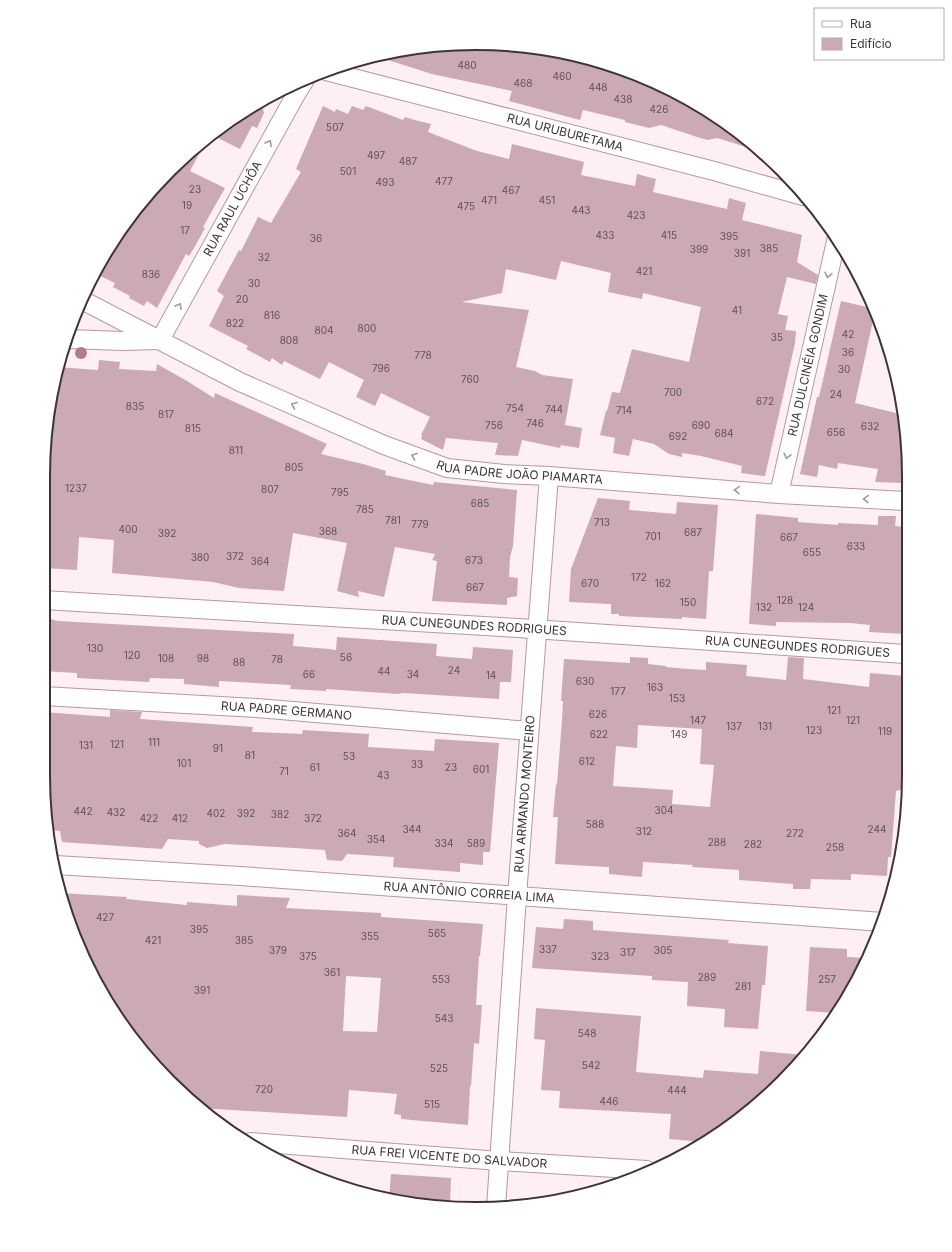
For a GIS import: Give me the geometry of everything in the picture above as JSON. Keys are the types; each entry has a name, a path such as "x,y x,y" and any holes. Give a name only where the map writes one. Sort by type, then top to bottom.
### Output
{"street":[{"name":"RUA URUBURETAMA","path":"337,74 714,171 794,193"},
{"name":"RUA RAUL UCHÔA","path":"160,340 289,94"},
{"name":"RUA DULCINÉIA GONDIM","path":"779,494 835,247"},
{"name":"RUA PADRE JOÃO PIAMARTA","path":"87,303 240,382 384,445 447,468 504,474 549,476 779,494 902,501"},
{"name":"RUA PADRE JOÃO PIAMARTA","path":"73,339 123,341 160,340"},
{"name":"RUA ARMANDO MONTEIRO","path":"497,1201 517,896 549,476"},
{"name":"RUA CUNEGUNDES RODRIGUES","path":"50,600 538,629 902,654"},
{"name":"RUA PADRE GERMANO","path":"50,696 257,708 529,732"},
{"name":"RUA ANTÔNIO CORREIA LIMA","path":"60,865 240,876 876,922"},
{"name":"RUA FREI VICENTE DO SALVADOR","path":"259,1143 500,1161 640,1170"}],"building":[{"path":"476,50 504,51 559,58 639,82 689,107 713,122 746,147 717,138 708,140 661,125 649,128 625,122 625,120 583,110 580,120 509,101 512,91 432,74 387,60 420,54"},
{"path":"323,106 335,112 336,109 348,114 352,106 363,110 366,106 403,120 405,117 431,124 428,132 477,151 509,159 512,144 584,162 581,175 635,186 637,174 656,179 653,192 727,209 729,198 746,203 742,220 802,235 797,262 818,275 816,284 787,277 778,314 788,316 785,330 796,331 795,343 765,476 741,473 742,466 701,456 682,453 682,457 669,454 654,444 633,439 629,456 613,453 615,438 600,435 612,392 620,393 632,349 689,362 701,307 643,293 642,299 608,292 611,273 561,261 556,280 506,269 502,293 462,302 529,310 516,367 535,371 542,375 573,379 565,425 582,428 579,448 561,445 560,448 522,440 518,456 495,455 498,443 446,438 443,450 421,439 421,435 430,417 381,393 375,406 356,397 364,380 329,362 320,379 284,361 282,365 272,358 270,362 246,349 248,346 209,326 224,296 217,291 239,250 241,251 258,217 271,223 301,172 296,169"},
{"path":"262,107 264,113 257,128 252,126 240,149 217,138"},
{"path":"200,152 190,171 225,188 203,227 205,228 194,248 189,256 186,254 157,308 147,301 144,306 129,298 130,296 113,287 115,283 100,276 122,239 156,195"},
{"path":"841,301 867,307 873,321 855,403 897,413 901,448 902,483 875,482 878,469 838,463 837,469 819,465 817,477 800,474 817,397 819,397"},
{"path":"99,360 120,362 119,369 156,371 157,364 214,398 215,393 327,444 321,454 386,471 385,475 433,485 434,482 517,490 509,577 518,578 517,596 507,598 507,605 432,601 437,561 432,560 435,554 395,547 384,597 358,591 359,597 337,591 347,543 293,533 284,591 239,588 213,582 112,573 114,540 79,537 77,570 50,568 51,448 58,393 65,368 98,370"},
{"path":"598,498 630,501 629,510 676,514 677,502 718,505 713,571 709,571 706,619 619,616 619,614 611,614 611,604 569,602 571,569"},
{"path":"756,514 798,518 798,522 838,525 838,523 878,525 878,516 896,516 895,526 902,527 902,634 869,632 870,625 850,623 776,622 776,626 749,624"},
{"path":"50,619 58,621 294,634 293,646 336,650 337,637 437,644 436,656 472,659 473,647 513,650 511,682 500,682 499,699 326,689 326,691 290,689 291,685 219,681 219,687 184,684 184,679 150,678 149,682 77,678 77,673 50,671"},
{"path":"630,657 648,658 648,664 706,670 706,662 747,665 746,676 786,680 788,657 804,658 803,679 869,687 870,673 902,676 902,789 896,791 891,857 888,857 887,876 851,874 851,880 811,879 810,889 793,889 793,884 739,880 739,870 692,867 693,865 643,862 642,877 609,874 609,867 555,864 558,817 553,817 562,720 563,701 561,701 564,659 630,663","holes":["638,725 702,729 700,764 714,765 710,807 672,804 673,790 613,786 616,746 637,748"]},
{"path":"110,710 142,712 140,719 253,727 252,732 302,734 303,730 369,734 368,747 434,751 435,739 499,743 490,852 483,852 483,865 460,863 460,872 393,867 394,857 347,854 342,861 327,860 325,850 225,844 207,848 199,844 199,841 168,839 162,849 62,842 60,831 54,830 51,804 50,713 110,717"},
{"path":"67,893 127,897 126,899 187,905 187,902 237,906 237,895 290,898 286,908 381,913 381,917 483,924 479,956 476,1005 482,1005 479,1044 474,1043 468,1125 401,1119 401,1115 394,1114 397,1094 349,1090 347,1117 210,1109 195,1096 156,1057 122,1013 107,989 82,939","holes":["346,976 381,978 377,1032 343,1031"]},
{"path":"564,919 593,921 593,930 729,940 728,943 768,946 765,985 762,985 758,1029 724,1027 725,1009 687,1006 688,982 652,980 652,976 532,968 536,927 563,929"},
{"path":"810,947 847,949 847,957 861,958 845,989 830,1013 806,1011"},
{"path":"536,1008 641,1016 636,1072 703,1078 704,1070 758,1074 760,1051 798,1054 757,1096 735,1114 695,1141 669,1139 671,1114 559,1108 560,1091 541,1090 545,1040 534,1039"},
{"path":"391,1174 451,1178 450,1201 390,1193"}]}
